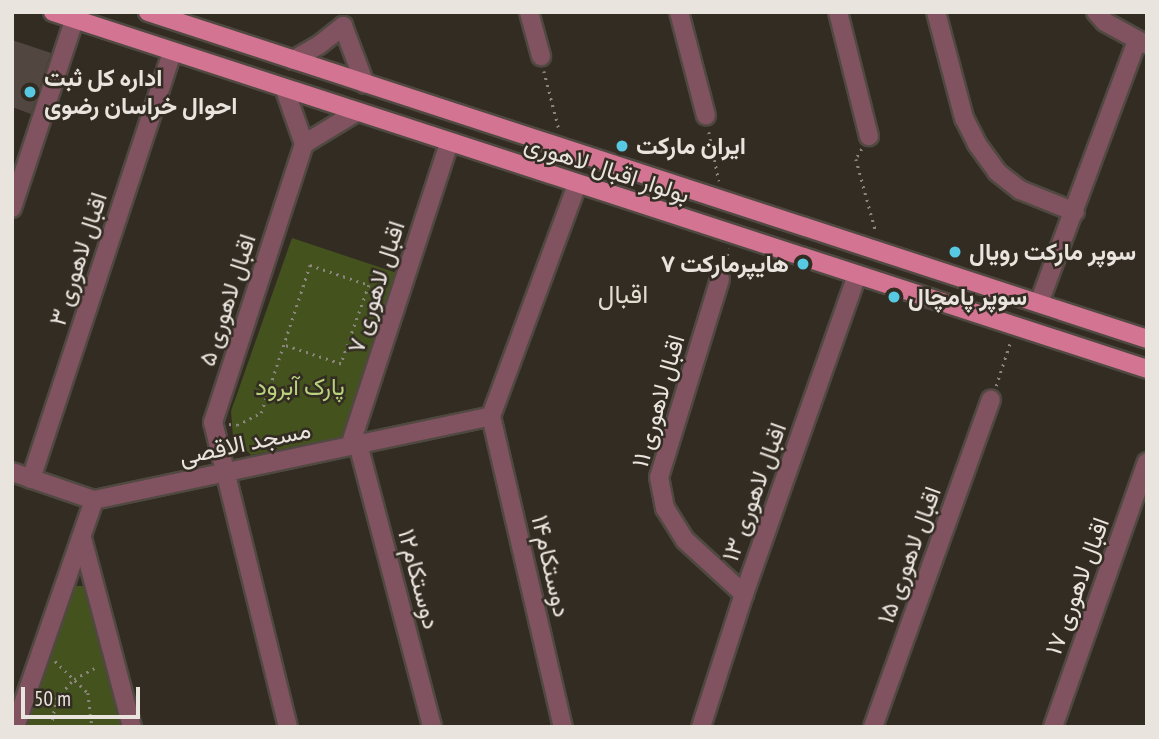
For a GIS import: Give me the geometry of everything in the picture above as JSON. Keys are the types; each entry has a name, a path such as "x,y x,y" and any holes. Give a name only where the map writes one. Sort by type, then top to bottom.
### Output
{"main road":[{"name":"بولوار اقبال لاهوری","path":"53,12 449,144 1147,369"},
{"name":"بولوار اقبال لاهوری","path":"148,12 1147,339"},
{"path":"739,238 752,211"}],"street":[{"path":"529,12 541,56"},
{"path":"679,12 706,116"},
{"path":"838,12 869,136"},
{"path":"936,12 964,118 977,144 997,172 1020,190 1074,212"},
{"path":"1039,303 1142,43 1105,22 1096,12"},
{"path":"293,60 319,45 345,19 365,83"},
{"path":"12,208 74,20"},
{"name":"اقبال لاهوری ۳","path":"31,479 172,53"},
{"path":"285,90 304,144 355,113"},
{"name":"اقبال لاهوری ۵","path":"213,422 304,144"},
{"name":"اقبال لاهوری ۷","path":"354,445 449,144"},
{"path":"491,416 578,185"},
{"name":"اقبال لاهوری ۱۳","path":"701,727 744,594 857,275"},
{"name":"اقبال لاهوری ۱۱","path":"720,279 659,477 665,508 685,540 744,594"},
{"name":"اقبال لاهوری ۱۵","path":"873,727 991,400"},
{"name":"مسجد الاقصی","path":"94,500 491,416"},
{"name":"دوستکام۱۴","path":"491,416 563,727"},
{"path":"213,422 288,727"},
{"name":"دوستکام۱۲","path":"354,445 432,727"},
{"name":"اقبال لاهوری ۱۷","path":"1053,727 1147,462"},
{"path":"12,472 94,500 15,727"},
{"path":"82,538 132,727"}],"path":[{"path":"541,56 564,149"},
{"path":"706,116 722,201"},
{"path":"869,136 856,159 881,253"},
{"path":"720,279 739,238"},
{"path":"213,422 237,425 261,413 310,265 369,285 341,363 284,345"},
{"path":"991,400 1015,326"},
{"path":"42,650 88,693 92,727"},
{"path":"51,727 55,699 74,679 113,657"}],"green space":[{"name":"پارک آبرود","path":"292,238 397,273 344,437 251,455 233,437 231,411"},
{"path":"75,586 84,586 123,727 25,727"}],"building":[{"name":"اداره کل ثبت احوال خراسان رضوی","path":"12,40 51,53 31,114 12,107"}],"place":[{"name":"اداره کل ثبت احوال خراسان رضوی","path":"30,92"},
{"name":"ایران مارکت","path":"622,146"},
{"name":"سوپر مارکت رویال","path":"955,252"},
{"name":"هایپرمارکت ۷","path":"803,264"},
{"name":"سوپر‌ پامچال","path":"894,297"}],"district":[{"name":"اقبال","path":"623,294"}]}
